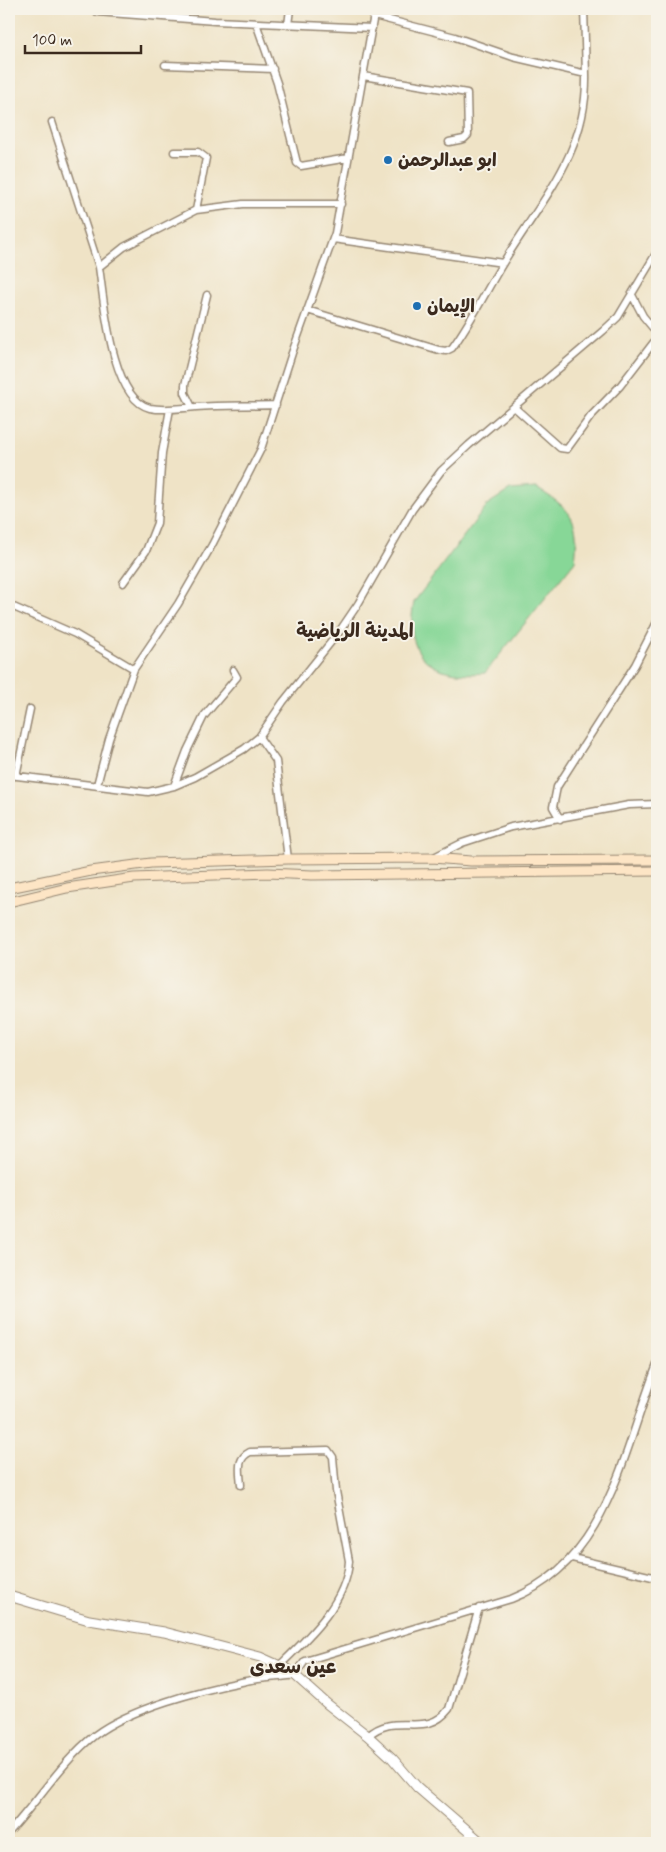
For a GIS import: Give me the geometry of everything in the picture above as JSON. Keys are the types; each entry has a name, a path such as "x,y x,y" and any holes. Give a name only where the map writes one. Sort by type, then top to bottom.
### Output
{"main road":[{"path":"9,888 91,870 151,862 432,858 471,861 657,860"},
{"path":"9,902 67,888 115,880 161,876 268,873 657,871"}],"street":[{"path":"288,25 290,9"},
{"path":"307,310 446,351 453,346 503,263 544,203 568,157 587,100 584,9"},
{"path":"97,12 288,25 372,28"},
{"path":"97,785 104,755 134,669 178,604 221,530 261,449 307,310 334,239 375,12 513,57 586,74"},
{"path":"256,23 272,69 297,163 301,166 348,158"},
{"path":"165,65 272,69"},
{"path":"363,76 467,92 468,135 464,139 449,142"},
{"path":"52,122 99,267 109,330 118,369 134,398 150,408 170,409 276,405"},
{"path":"174,152 198,152 206,158 196,210"},
{"path":"99,267 124,247 196,210 243,204 341,204"},
{"path":"334,239 503,263"},
{"path":"9,775 140,792 174,786 209,770 259,737 358,604 422,495 455,458 603,332 618,316 657,252"},
{"path":"192,407 185,394 185,386 208,295"},
{"path":"632,295 643,316 657,334"},
{"path":"514,407 560,448 567,449 597,409 620,386 657,338"},
{"path":"123,583 146,551 157,523 162,452 170,409"},
{"path":"9,605 75,634 134,669"},
{"path":"560,819 552,807 557,788 572,760 635,665 657,622"},
{"path":"174,786 187,751 204,716 237,677 233,670"},
{"path":"16,776 30,709"},
{"path":"259,737 276,761 288,859"},
{"path":"432,858 482,836 511,827 629,805 657,804"},
{"path":"9,1832 78,1750 116,1722 156,1706 224,1686 248,1680 295,1675 305,1661 534,1590 551,1578 572,1558 590,1535 606,1505 657,1365"},
{"path":"241,1485 239,1465 244,1455 250,1452 328,1450 333,1457 336,1491 349,1561 349,1572 345,1583 327,1613 300,1646 280,1665"},
{"path":"572,1558 657,1578"},
{"path":"9,1596 81,1618 164,1632 260,1657 280,1665 295,1675 318,1697 368,1736 392,1758 417,1787 482,1843"},
{"path":"368,1736 384,1724 425,1724 436,1722 444,1716 449,1709 479,1608"}],"green space":[{"path":"536,488 558,502 571,517 576,535 575,561 485,673 467,674 450,672 437,667 426,660 418,650 413,637 414,602 488,504 510,490"}],"place":[{"name":"ابو عبدالرحمن","path":"388,160"},
{"name":"الإيمان","path":"417,306"}],"district":[{"name":"المدينة الرياضية","path":"355,630"},
{"name":"عين سعدى","path":"293,1666"}]}
